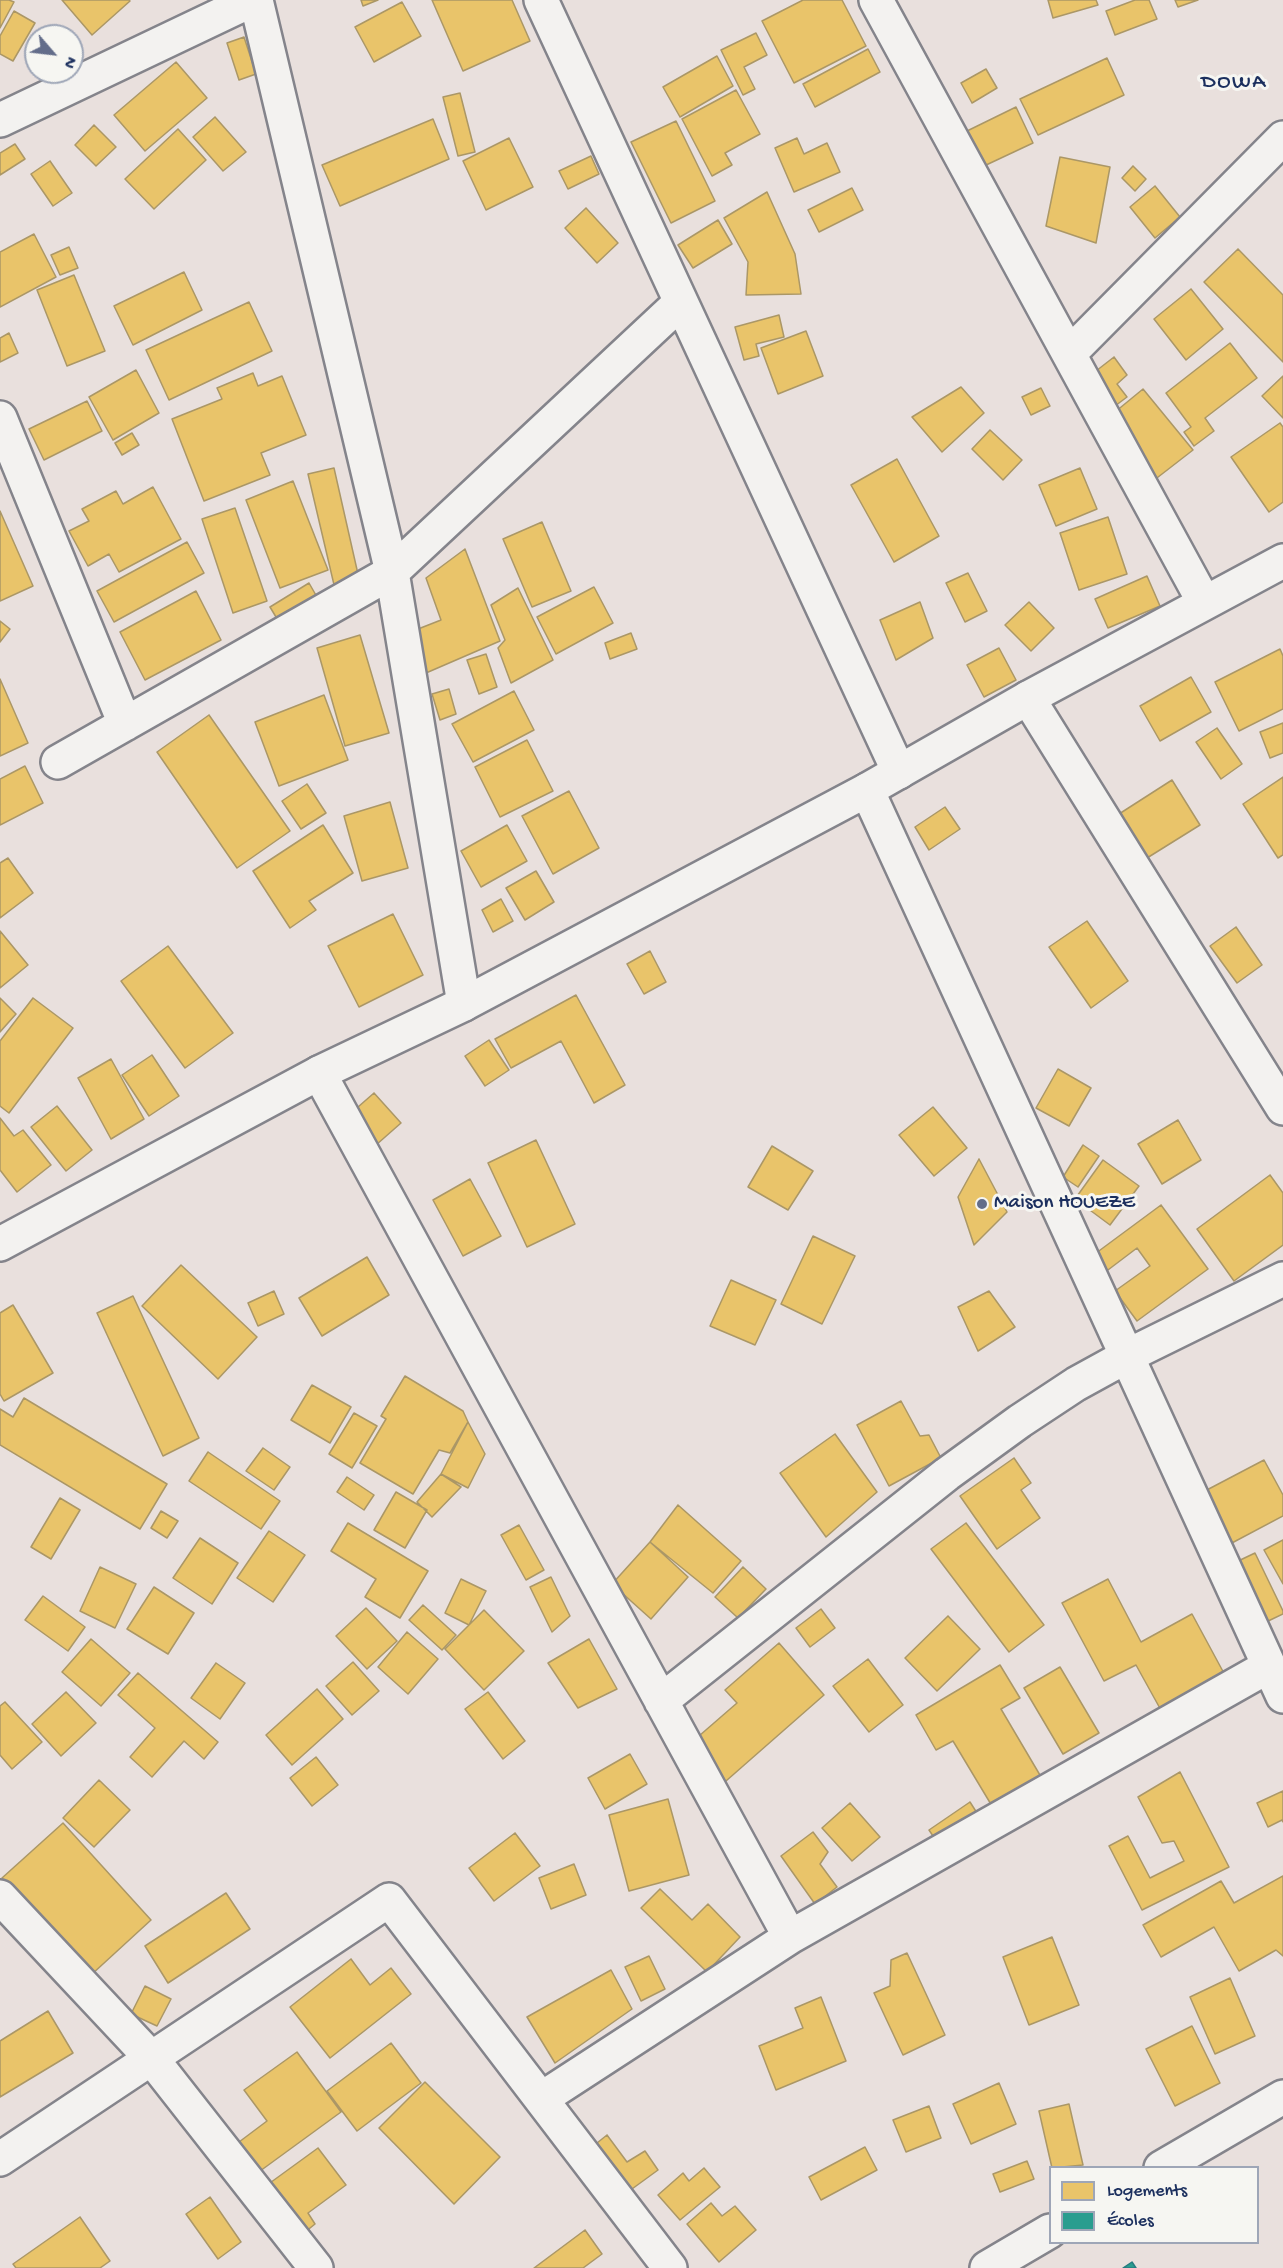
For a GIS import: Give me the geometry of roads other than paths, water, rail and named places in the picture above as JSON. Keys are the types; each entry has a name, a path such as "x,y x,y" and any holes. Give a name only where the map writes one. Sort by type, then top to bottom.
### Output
{"street":[{"path":"0,120 254,0 392,572 464,1004"},
{"path":"541,0 898,772"},
{"path":"881,2 1204,602"},
{"path":"1069,354 1283,138"},
{"path":"58,762 392,572 681,302"},
{"path":"0,420 125,724"},
{"path":"0,1245 319,1073 464,1004 867,790 1028,698 1283,561"},
{"path":"1028,698 1283,1108"},
{"path":"867,790 1283,1696"},
{"path":"319,1073 790,1937"},
{"path":"661,1701 947,1474 1020,1420 1076,1384 1127,1356 1283,1279"},
{"path":"541,2099 790,1937 1269,1666"},
{"path":"0,1897 152,2059 316,2268"},
{"path":"0,2159 389,1900 670,2268"},
{"path":"1164,2166 1283,2097"},
{"path":"987,2268 1049,2232"}],"place":[{"name":"Maison HOUEZE","path":"982,1204"}],"district":[{"name":"DOWA","path":"1234,84"}]}
